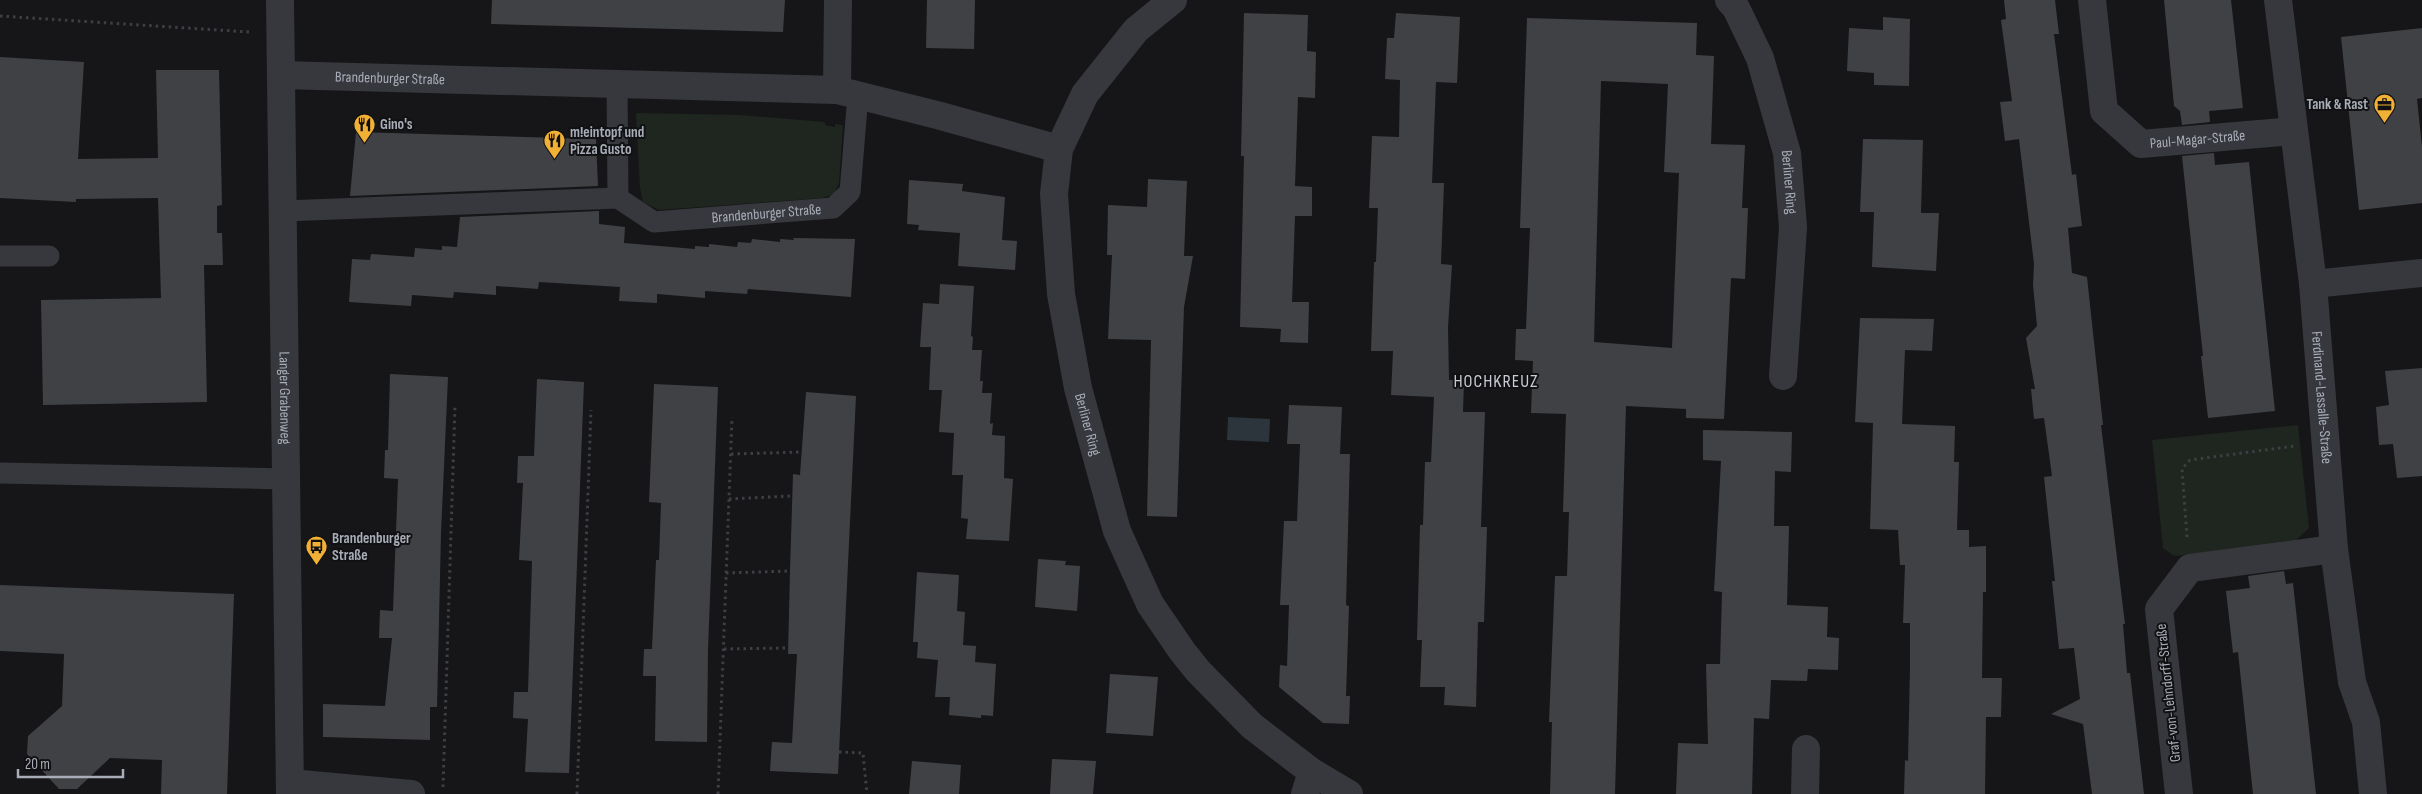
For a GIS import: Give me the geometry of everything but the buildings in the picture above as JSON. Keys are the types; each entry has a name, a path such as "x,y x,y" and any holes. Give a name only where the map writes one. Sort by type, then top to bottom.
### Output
{"street":[{"name":"Langer Grabenweg","path":"280,0 290,789"},
{"path":"838,0 847,93"},
{"name":"Berliner Ring","path":"1173,0 1136,30 1085,94 1059,149 1054,194 1061,294 1078,388 1117,531 1150,604 1198,671 1309,783 1349,794"},
{"name":"Berliner Ring","path":"1729,0 1736,8 1760,58 1787,153 1793,227 1783,376"},
{"name":"Paul-Magar-Straße","path":"2092,0 2104,111 2141,144 2293,131"},
{"name":"Ferdinand-Lassalle-Straße","path":"2278,0 2313,284 2334,549 2352,682 2366,722 2373,794"},
{"name":"Brandenburger Straße","path":"282,75 617,84 847,93 1059,149"},
{"path":"2313,284 2422,272"},
{"path":"2190,568 2334,549"},
{"name":"Graf-von-Lehndorff-Straße","path":"2179,794 2159,610 2190,568"},
{"path":"1804,794 1806,749"},
{"path":"290,789 411,794"}],"lane":[{"path":"284,211 618,198 617,84"},
{"name":"Brandenburger Straße","path":"618,198 654,222 833,208 850,192 847,93"},
{"path":"0,256 49,256"},
{"path":"0,474 287,479"}],"path":[{"path":"0,16 281,34"},
{"path":"443,794 455,405"},
{"path":"577,794 591,410"},
{"path":"718,794 732,416"},
{"path":"2190,568 2182,468 2190,460 2325,442"},
{"path":"730,454 802,452"},
{"path":"729,499 790,496"},
{"path":"726,573 790,571"},
{"path":"724,649 786,648"},
{"path":"839,752 862,753 867,794"}],"shaded area":[{"path":"636,113 739,115 825,122 825,125 835,127 835,124 843,125 839,183 834,194 822,198 659,210 643,202 640,188"},
{"path":"1228,417 1270,419 1269,442 1227,440"},
{"path":"2298,425 2309,528 2293,543 2174,556 2163,548 2152,440"}],"place":[{"name":"Tank & Rast","path":"2384,123"},
{"name":"Gino's","path":"364,143"},
{"name":"m!eintopf und Pizza Gusto","path":"554,160"},
{"name":"Brandenburger Straße","path":"316,566"}],"district":[{"name":"HOCHKREUZ","path":"1496,381"}]}
